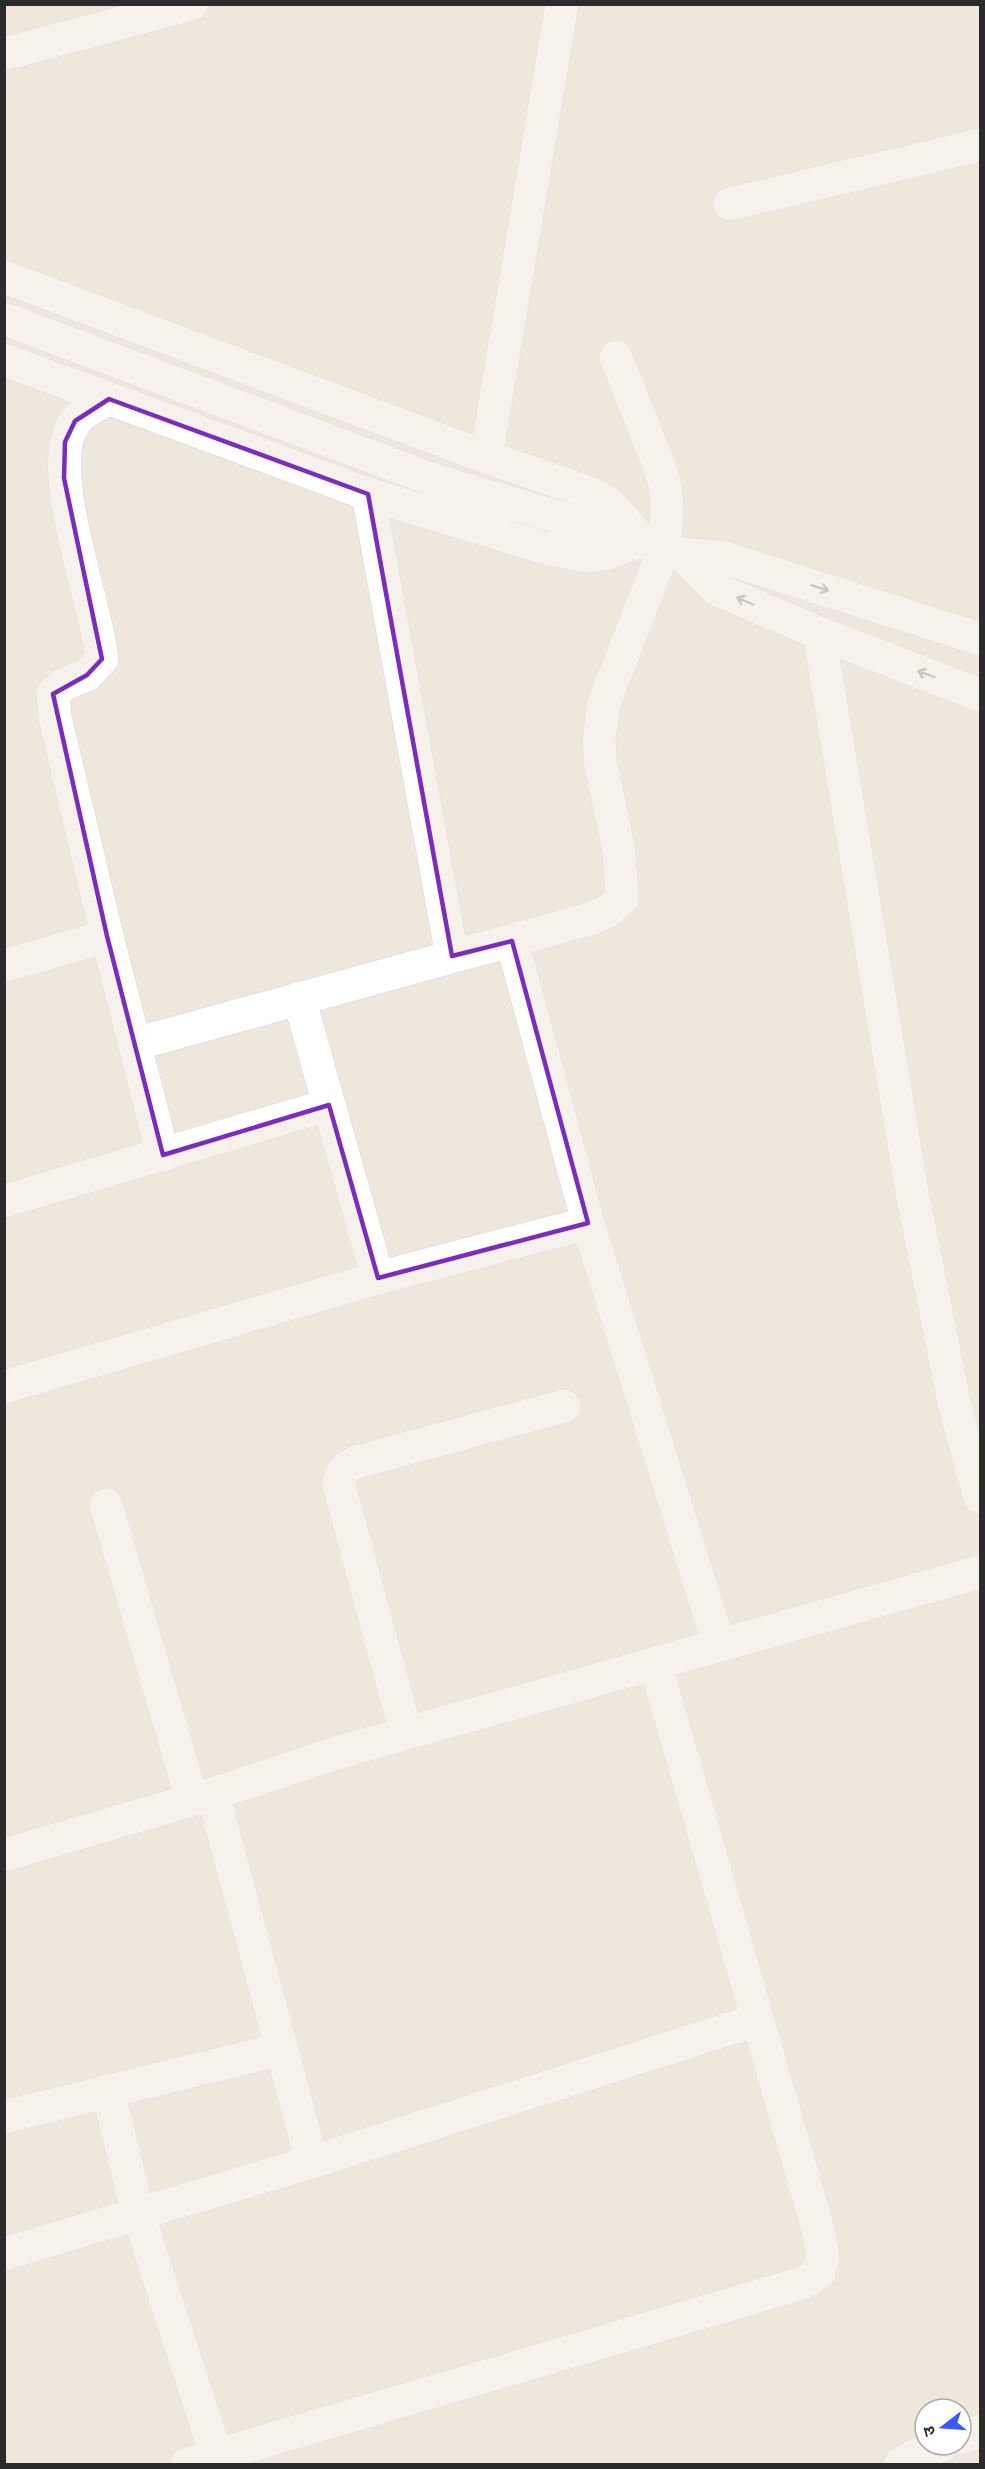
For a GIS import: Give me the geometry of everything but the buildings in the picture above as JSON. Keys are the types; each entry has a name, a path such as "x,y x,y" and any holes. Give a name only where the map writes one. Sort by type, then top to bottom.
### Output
{"street":[{"path":"4,54 192,4"},
{"path":"486,457 562,4"},
{"path":"730,204 981,145"},
{"path":"4,277 591,494 611,505 718,590 819,633 981,695"},
{"path":"4,319 437,481 663,547 725,558 981,639"},
{"path":"135,1044 593,918 608,912 622,898 619,851 598,740 604,703 663,547 667,504 665,484 616,357"},
{"path":"4,360 368,494 542,547 586,556 663,547"},
{"path":"109,399 94,406 75,421 65,442 64,478 84,580 100,634 102,659 87,675 64,684 53,694 55,717 107,936 163,1155"},
{"path":"368,494 452,956"},
{"path":"819,633 912,1192 955,1407 981,1497"},
{"path":"4,966 107,936"},
{"path":"512,941 588,1223 719,1645"},
{"path":"298,998 378,1278"},
{"path":"4,1201 329,1105"},
{"path":"4,1387 378,1278 588,1223"},
{"path":"406,1733 339,1485 340,1475 347,1467 357,1462 564,1406"},
{"path":"106,1505 203,1797 282,2049 312,2162"},
{"path":"4,1855 203,1797 333,1754 981,1572"},
{"path":"108,2091 138,2213 208,2462 803,2283 819,2273 823,2257 818,2229 654,1663"},
{"path":"4,2254 312,2162 757,2020"},
{"path":"4,2116 282,2049"}],"highlighted area":[{"path":"109,399 368,494 452,956 512,941 588,1223 378,1278 329,1105 163,1155 107,936 53,694 87,675 102,659 64,478 65,442 75,421"}]}
